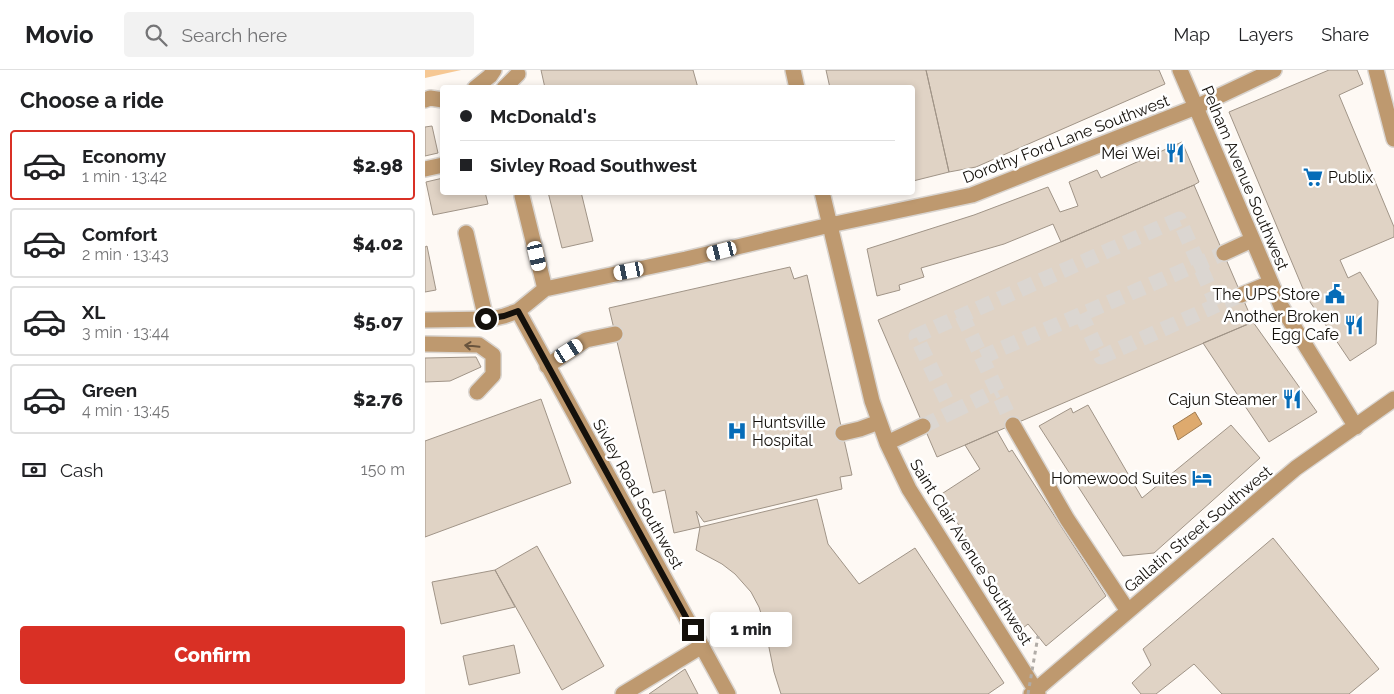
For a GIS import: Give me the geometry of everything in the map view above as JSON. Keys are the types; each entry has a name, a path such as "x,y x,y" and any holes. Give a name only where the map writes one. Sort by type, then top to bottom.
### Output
{"street":[{"path":"479,85 494,70"},
{"path":"793,70 796,85"},
{"name":"Pelham Avenue Southwest","path":"1180,70 1281,306 1356,427"},
{"name":"Dorothy Ford Lane Southwest","path":"545,289 686,259 830,224 972,196 1196,107 1274,70"},
{"path":"1376,70 1394,139"},
{"path":"508,85 519,77"},
{"path":"425,100 430,98 440,100"},
{"path":"425,169 440,166"},
{"name":"Saint Clair Avenue Southwest","path":"823,195 879,422 887,443 909,489 1033,693"},
{"path":"425,320 486,319 504,316 518,311 545,289 522,196"},
{"path":"466,233 486,319"},
{"path":"1224,253 1252,240"},
{"path":"1241,295 1270,283"},
{"name":"Sivley Road Southwest","path":"518,311 728,694"},
{"path":"547,366 586,340 615,334"},
{"path":"425,344 479,345 493,355 493,375 477,392"},
{"name":"Gallatin Street Southwest","path":"1033,693 1296,468 1394,399"},
{"path":"843,432 879,422"},
{"path":"1013,425 1067,519 1128,611"},
{"path":"887,443 923,426"},
{"path":"623,694 702,646"}],"path":[{"path":"1033,693 1037,636"}],"shaded area":[{"path":"425,70 461,70 425,78"},
{"path":"1195,412 1202,424 1178,440 1173,426"}],"building":[{"path":"541,70 693,70 697,85 544,85"},
{"path":"826,70 926,70 949,172 915,180 915,85 829,85"},
{"path":"926,70 1159,70 1165,84 976,167 949,172"},
{"path":"1329,70 1357,70 1363,84 1339,95 1394,227 1394,237 1340,260 1348,278 1360,272 1378,301 1376,344 1350,361 1306,296 1229,112"},
{"path":"432,126 438,153 425,156 425,127"},
{"path":"1182,142 1199,182 1194,185 1061,242 1053,224 1004,244 921,268 924,277 899,285 900,290 877,296 867,249 974,215 1048,187 1060,212 1078,206 1069,182 1097,170 1101,178"},
{"path":"440,179 440,195 486,195 488,204 433,215 426,182"},
{"path":"1194,185 1253,322 937,457 878,320"},
{"path":"549,195 582,195 593,241 562,248"},
{"path":"427,246 436,290 425,292 425,247"},
{"path":"790,267 794,279 807,275 852,475 840,477 842,489 704,522 696,511 700,527 674,533 665,490 653,493 609,308"},
{"path":"1253,322 1317,412 1269,442 1203,343"},
{"path":"476,357 481,367 450,381 425,382 425,358"},
{"path":"541,399 571,483 425,537 425,441"},
{"name":"Homewood Suites","path":"1088,405 1142,498 1231,425 1260,458 1154,553 1123,556 1039,426 1071,408 1073,413"},
{"path":"997,431 1009,452 1012,450 1106,596 1046,646 1028,624 1023,628 940,495 980,469 965,445"},
{"path":"817,499 828,544 859,584 915,548 1004,683 988,694 781,694 759,607 751,592 735,574 722,564 696,550 700,527"},
{"path":"1273,538 1379,669 1349,694 1222,694 1194,664 1156,694 1141,694 1132,683 1151,665 1143,649"},
{"path":"537,546 604,666 562,690 495,570"},
{"path":"495,570 515,607 441,624 432,582"},
{"path":"514,645 520,673 469,685 463,656"},
{"path":"685,669 698,694 649,694"}],"tunnel":[{"path":"923,426 952,412 916,336 1179,219 1217,305 1241,295"},
{"path":"982,357 1224,253"},
{"path":"1081,314 1101,357 1217,305"},
{"path":"962,315 1013,425"},
{"path":"952,412 997,390"}],"place":[{"name":"Mei Wei","path":"1175,153"},
{"name":"Publix","path":"1313,177"},
{"name":"The UPS Store","path":"1335,294"},
{"name":"Another Broken Egg Cafe","path":"1354,325"},
{"name":"Cajun Steamer","path":"1292,399"},
{"name":"Huntsville Hospital","path":"737,431"},
{"name":"Homewood Suites","path":"1202,478"}],"route":[{"path":"486,319 518,311 693,630"}]}
